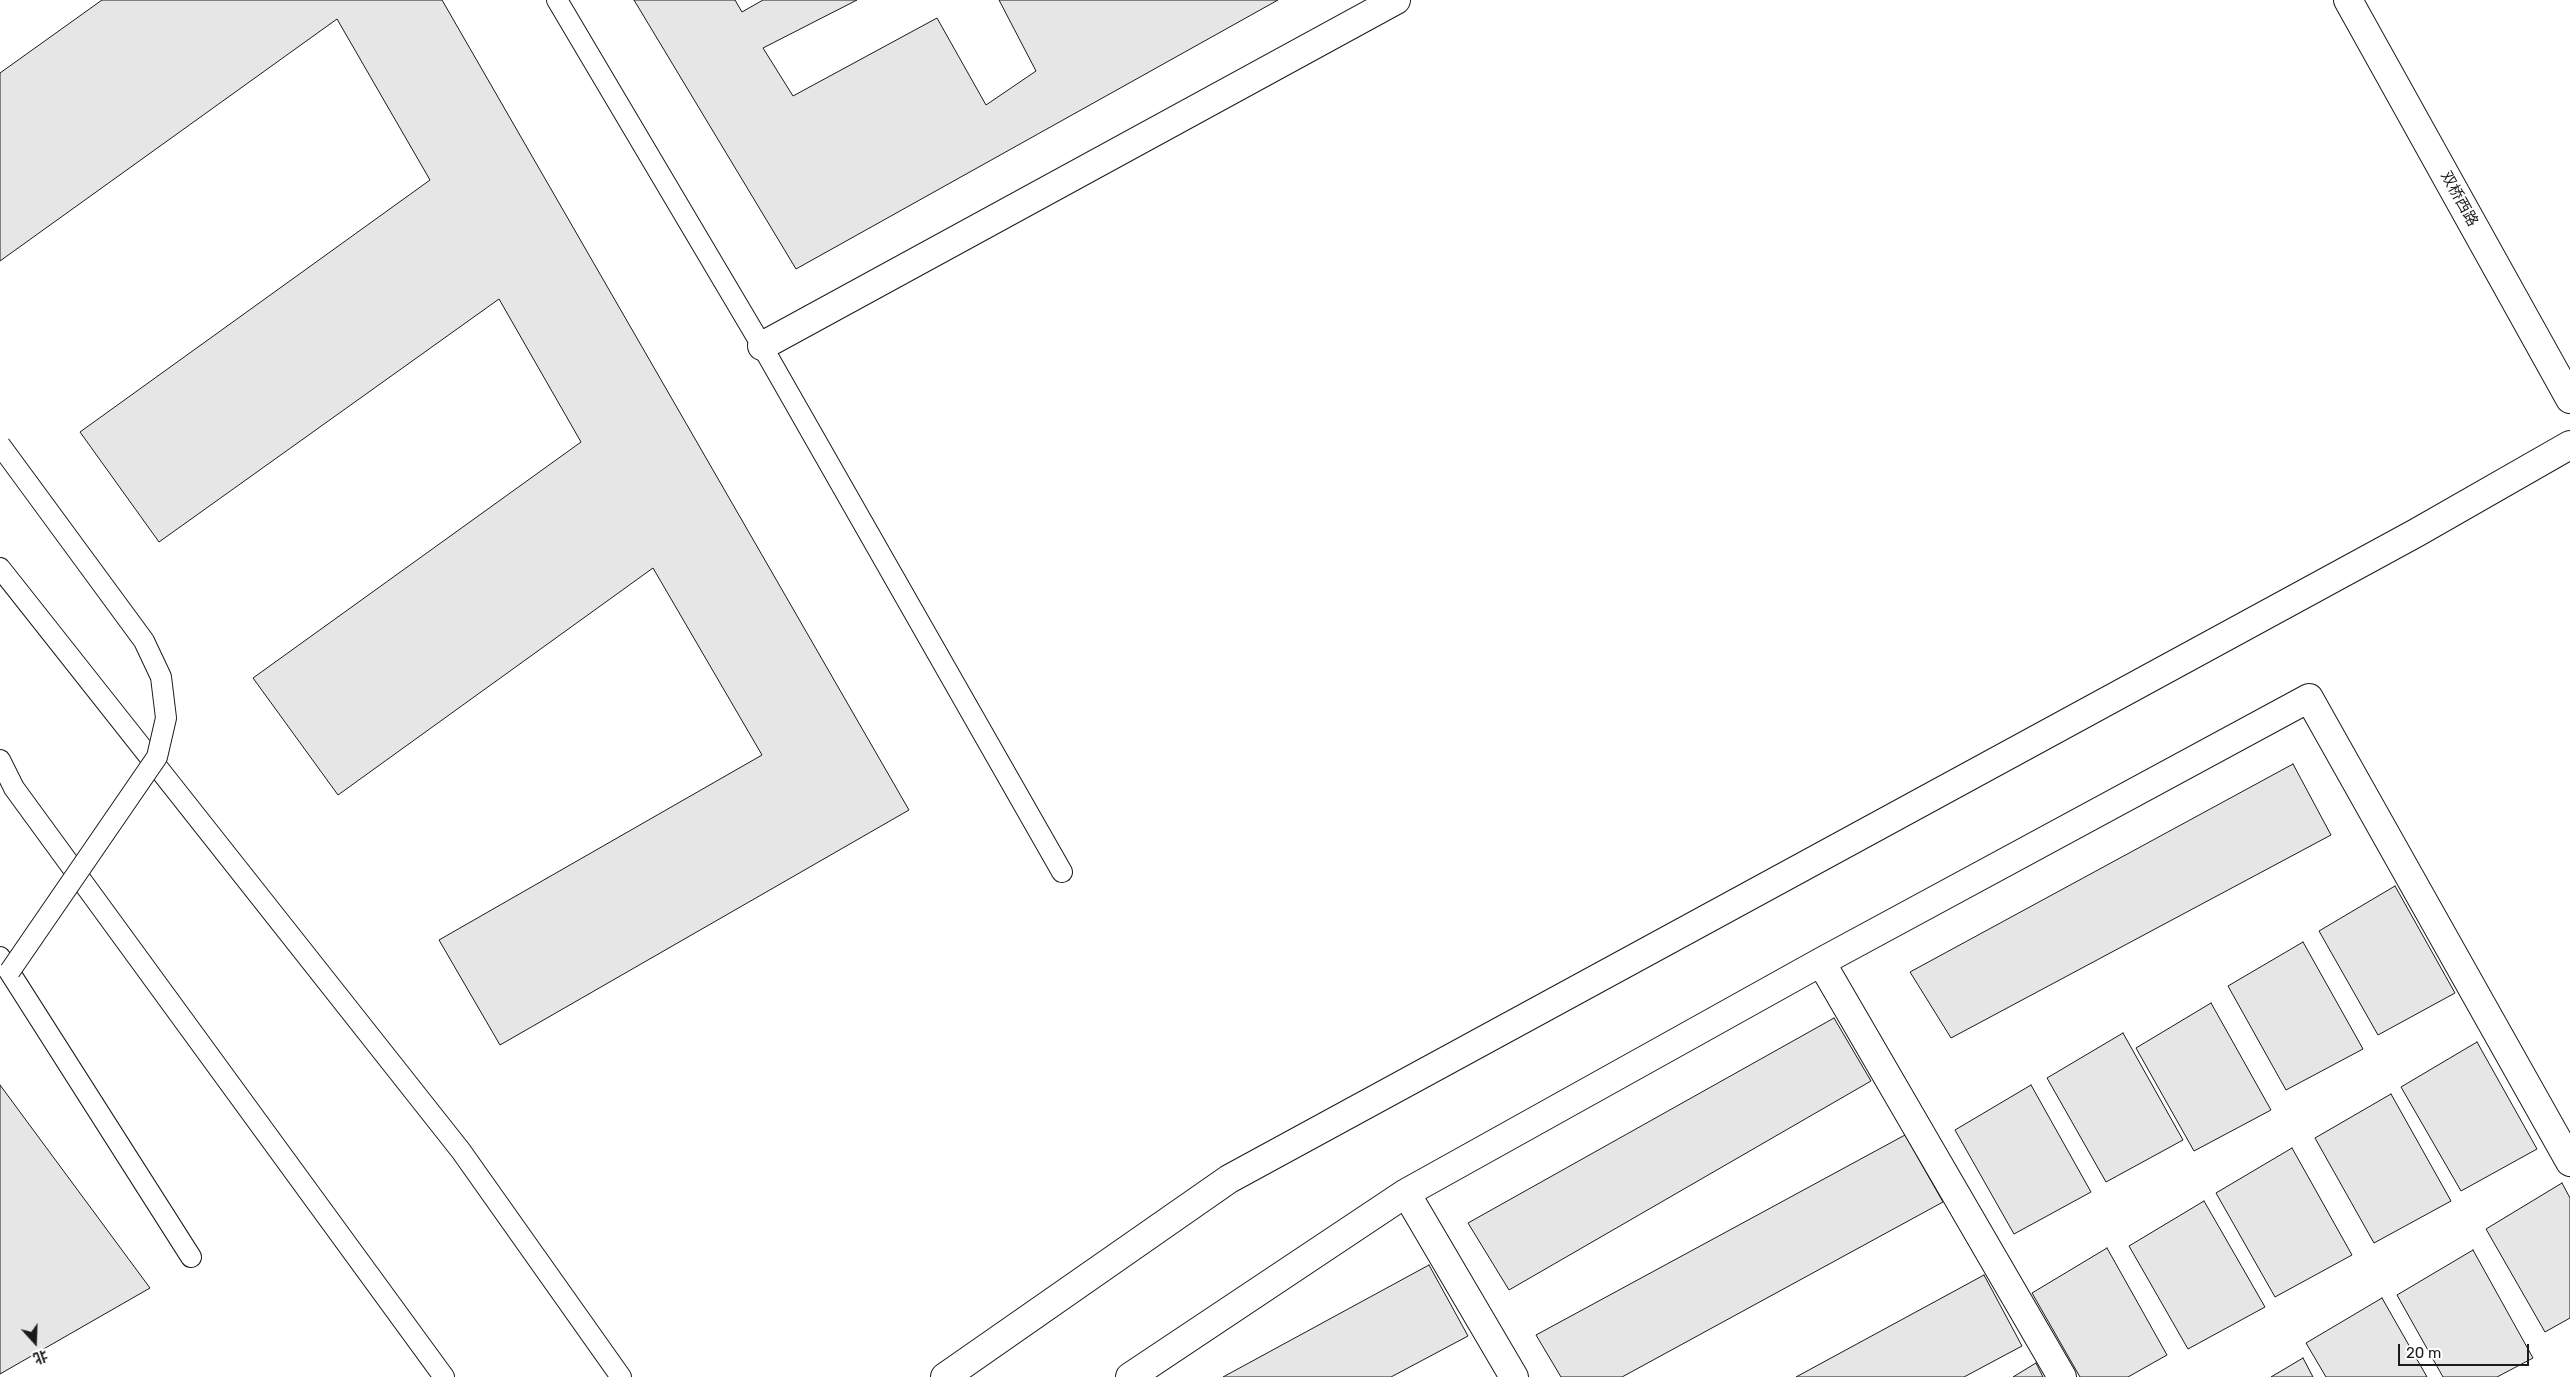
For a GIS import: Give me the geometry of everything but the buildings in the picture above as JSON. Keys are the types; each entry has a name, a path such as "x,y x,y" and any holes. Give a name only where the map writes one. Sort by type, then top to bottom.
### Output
{"street":[{"path":"762,346 1396,0"},
{"name":"双桥西路","path":"2348,0 2570,399"},
{"path":"945,1377 1229,1180 2416,533 2570,445"},
{"path":"1130,1377 1406,1193 1821,962 2309,698 2570,1162"},
{"path":"1821,962 2062,1377"},
{"path":"1406,1193 1514,1377"}],"lane":[{"path":"557,0 762,346 1062,872"},
{"path":"0,445 144,641 161,677 166,718 157,757 5,964 191,1257"},
{"path":"0,568 461,1152 620,1377"},
{"path":"0,760 20,796 444,1377"}]}
